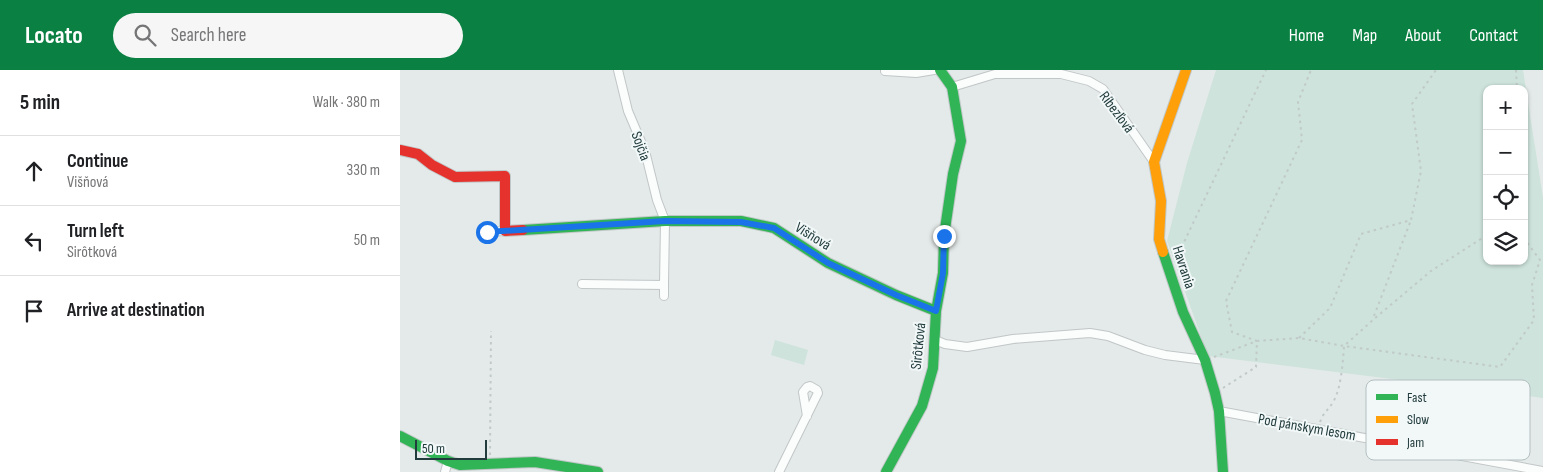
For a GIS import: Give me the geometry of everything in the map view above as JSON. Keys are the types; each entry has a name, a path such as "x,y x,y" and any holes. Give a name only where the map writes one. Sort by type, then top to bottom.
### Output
{"street":[{"name":"Sojčia","path":"618,70 628,111 645,151 657,200 665,221"},
{"path":"885,71 916,73 934,70"},
{"name":"Sirôtková","path":"886,472 922,406 933,368 936,311 943,273 944,236 953,174 962,141 952,86 940,70"},
{"name":"Havrania","path":"1186,70 1154,162 1160,201 1159,238 1183,312 1205,360 1215,393 1219,411 1223,472"},
{"name":"Ríbezľová","path":"952,86 995,74 1061,74 1089,81 1103,89 1154,162"},
{"path":"400,150 418,154 432,165 455,177 505,176 505,232"},
{"name":"Višňová","path":"487,232 665,221 741,222 774,228 828,263 896,295 936,311"},
{"path":"664,296 665,221"},
{"path":"582,284 664,285"},
{"path":"935,340 945,344 967,347 1013,339 1090,333 1108,336 1145,350 1205,360"},
{"name":"Pod pánskym lesom","path":"1219,411 1366,438"},
{"path":"779,472 807,416"},
{"path":"400,436 460,465 535,462 598,472"},
{"path":"445,472 448,460"},
{"name":"Pod pánskym lesom","path":"1488,460 1543,470"}],"path":[{"path":"1170,272 1266,70"},
{"path":"1257,342 1232,332 1226,301 1302,140 1298,102 1310,70"},
{"path":"1374,318 1411,220 1422,171 1412,104 1436,70"},
{"path":"1516,70 1517,85"},
{"path":"1299,338 1330,308 1360,234 1411,220"},
{"path":"1205,360 1257,342 1299,338 1500,367 1534,320 1532,285 1540,260 1526,241 1525,220"},
{"path":"1317,429 1323,412 1334,401 1342,374 1344,346 1374,318 1431,271 1483,237"},
{"path":"490,465 491,331"},
{"path":"1215,393 1256,367 1257,342"}],"green space":[{"path":"1216,70 1523,70 1525,85 1483,85 1483,265 1528,265 1528,102 1543,198 1543,398 1530,396 1530,380 1399,380 1208,356 1167,241 1187,163"},
{"path":"775,340 808,350 804,365 771,355"}],"traffic: fast":[{"path":"886,472 922,406 933,368 936,311 943,273 944,236 953,174 961,141 952,87 940,70"},
{"path":"523,230 665,221 741,221 774,228 828,263 896,295 936,311"},
{"path":"1163,252 1183,312 1205,360 1215,393 1219,411 1223,472"},
{"path":"400,436 448,461 460,465 535,462 598,472"}],"traffic: slow":[{"path":"1163,252 1159,239 1161,201 1154,162 1186,70"}],"traffic: jam":[{"path":"400,150 418,154 432,165 455,177 505,176 505,231 523,230"}],"route":[{"path":"487,232 665,221 741,222 774,228 828,263 896,295 936,311 943,273 944,236"}]}
